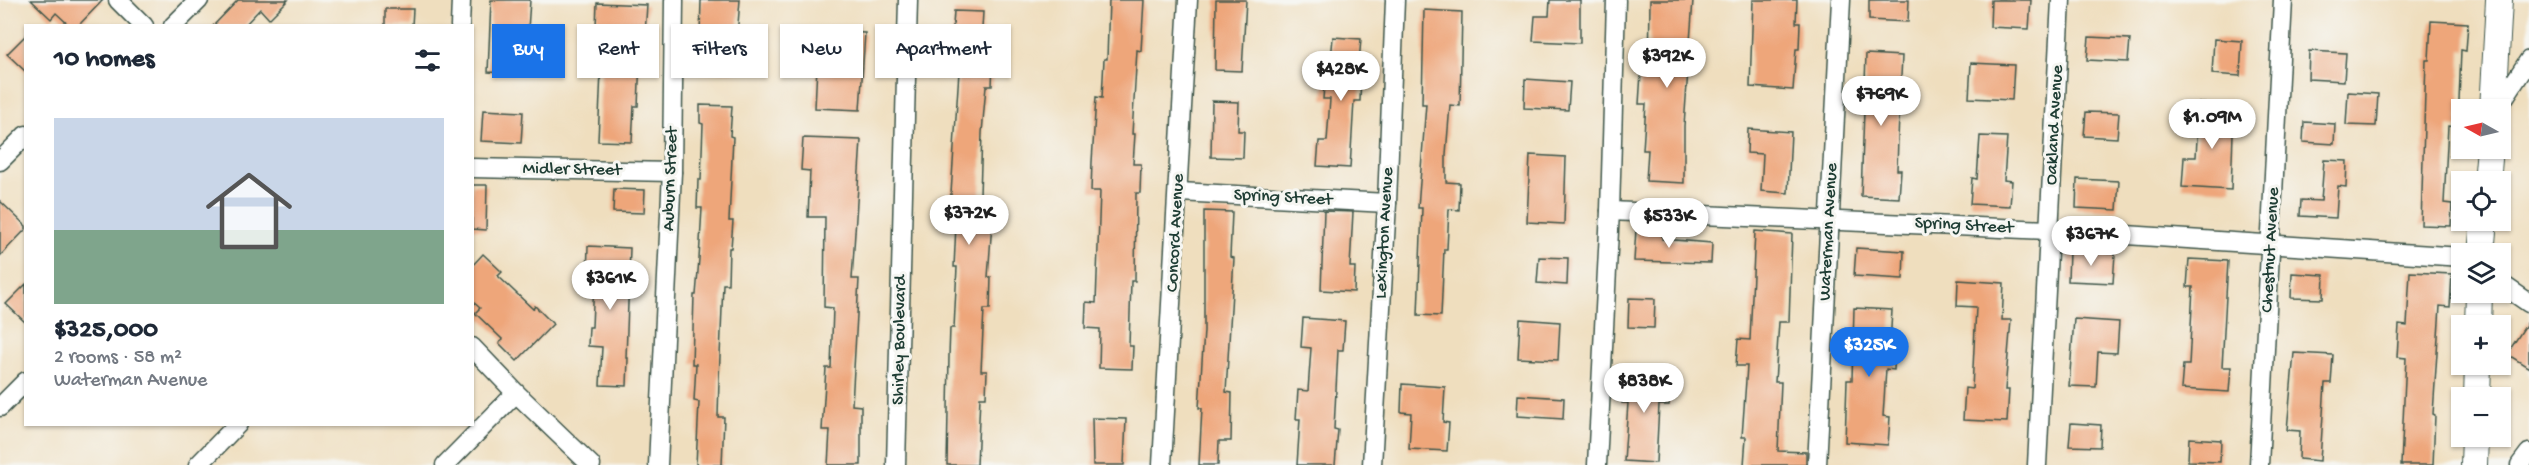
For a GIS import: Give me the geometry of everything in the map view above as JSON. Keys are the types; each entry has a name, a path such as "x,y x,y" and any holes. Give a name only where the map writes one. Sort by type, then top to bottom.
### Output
{"street":[{"path":"118,0 142,24"},
{"path":"175,24 199,0"},
{"path":"460,24 461,0"},
{"name":"Auburn Street","path":"658,465 672,172 674,0"},
{"name":"Shirley Boulevard","path":"896,465 908,0"},
{"name":"Concord Avenue","path":"1162,465 1188,0"},
{"name":"Lexington Avenue","path":"1372,465 1387,203 1395,0"},
{"path":"1597,465 1610,211 1616,0"},
{"name":"Waterman Avenue","path":"1817,465 1841,0"},
{"name":"Oakland Avenue","path":"2037,465 2061,0"},
{"name":"Chestnut Avenue","path":"2259,465 2283,0"},
{"path":"2494,99 2499,0"},
{"path":"2502,99 2529,60"},
{"path":"0,161 24,137"},
{"name":"Midler Street","path":"474,168 672,172"},
{"name":"Spring Street","path":"1179,192 1387,203"},
{"name":"Spring Street","path":"1610,211 2049,230 2451,256"},
{"path":"2511,291 2529,303"},
{"path":"474,349 591,465"},
{"path":"0,407 24,383"},
{"path":"445,465 516,393"},
{"path":"198,465 236,426"},
{"path":"2474,465 2475,447"},
{"path":"2520,465 2529,453"}],"building":[{"path":"31,0 103,0 80,24 68,24 56,13 51,19"},
{"path":"238,0 288,0 269,19 260,9 246,24 215,24"},
{"path":"491,0 530,0 528,24 492,24 492,72 488,72"},
{"path":"701,0 740,0 738,24 700,24"},
{"path":"1109,0 1144,0 1141,51 1137,50 1132,134 1135,134 1133,164 1141,164 1140,193 1136,193 1135,281 1131,281 1129,346 1133,346 1132,369 1099,368 1100,329 1085,328 1086,302 1096,303 1100,191 1091,191 1092,162 1096,97 1102,98 1104,59 1107,59"},
{"path":"1216,0 1246,0 1242,71 1215,70"},
{"path":"1550,0 1580,0 1580,43 1533,41 1535,16 1549,16"},
{"path":"1650,0 1693,0 1684,126 1684,183 1646,181 1648,150 1643,150 1646,104 1639,104 1641,73 1649,74"},
{"path":"1753,0 1797,0 1796,23 1800,23 1799,49 1796,49 1793,90 1750,87"},
{"path":"1869,0 1909,0 1908,22 1869,20"},
{"path":"1991,0 2031,0 2029,29 1990,27"},
{"path":"597,3 647,5 646,24 596,24"},
{"path":"385,9 413,9 412,24 385,24"},
{"path":"1424,10 1462,12 1460,106 1450,105 1446,154 1446,182 1460,183 1459,210 1449,209 1447,249 1444,249 1441,316 1418,315 1422,208 1418,208 1426,104 1422,104"},
{"path":"954,11 983,12 982,24 953,24"},
{"path":"2431,21 2468,23 2466,51 2461,50 2459,99 2451,99 2451,126 2448,126 2444,203 2451,204 2451,226 2421,225 2426,60 2429,60"},
{"path":"863,33 865,33 863,64"},
{"path":"24,37 24,70 7,54"},
{"path":"1333,37 1361,39 1358,74 1361,74 1360,101 1354,101 1350,168 1317,166 1319,141 1327,141 1330,99 1323,99 1325,72 1330,72"},
{"path":"2089,37 2130,39 2128,62 2087,60"},
{"path":"2214,39 2242,41 2240,76 2212,74"},
{"path":"2309,51 2346,53 2344,81 2308,79"},
{"path":"1866,54 1902,56 1897,170 1901,170 1899,198 1861,196"},
{"path":"1971,63 2014,65 2012,100 1969,98"},
{"path":"601,78 639,78 638,106 634,106 632,142 598,141"},
{"path":"816,78 862,78 860,110 815,108"},
{"path":"959,78 992,78 992,86 986,86 982,133 980,195 994,196 988,277 991,277 990,309 984,309 981,371 987,371 986,397 980,397 977,465 947,465 950,328 954,328 957,267 954,267 956,225 949,224"},
{"path":"1525,79 1570,82 1568,110 1524,108"},
{"path":"2348,92 2378,94 2376,126 2346,125"},
{"path":"1212,101 1239,102 1238,131 1244,131 1243,158 1211,157"},
{"path":"2199,103 2234,105 2231,190 2182,187 2184,157 2196,157"},
{"path":"700,105 732,106 730,136 733,137 729,221 733,221 731,248 729,248 728,284 723,284 719,380 718,417 724,417 722,465 696,465 699,402 694,401 696,364 692,364 694,295 696,295 702,208 697,208 698,180 701,180 703,124 700,123"},
{"path":"483,110 523,112 521,143 481,141"},
{"path":"2086,112 2119,113 2117,138 2084,136"},
{"path":"2304,122 2335,124 2334,144 2303,142"},
{"path":"1748,129 1791,132 1788,193 1761,191 1763,154 1747,153"},
{"path":"1980,136 2007,137 2004,180 2012,181 2010,206 1970,204 1972,178 1977,179"},
{"path":"803,138 861,140 852,279 859,279 852,405 861,406 861,465 828,465 830,430 822,430 826,368 831,368 833,308 824,307 825,217 808,217 810,171 801,170"},
{"path":"1530,155 1566,157 1564,224 1527,222"},
{"path":"2324,160 2347,161 2346,187 2338,186 2336,218 2300,216 2301,200 2321,201"},
{"path":"2077,179 2119,181 2117,210 2076,208"},
{"path":"474,185 487,185 486,230 474,229"},
{"path":"614,189 645,190 644,213 613,212"},
{"path":"0,201 24,224 24,231 0,256"},
{"path":"1204,211 1232,212 1230,257 1234,258 1226,392 1232,393 1231,441 1219,441 1218,465 1199,465 1202,408 1199,408 1204,331"},
{"path":"1324,211 1353,212 1350,267 1355,267 1354,292 1321,290"},
{"path":"1636,229 1663,231 1662,239 1712,243 1711,263 1634,261"},
{"path":"1755,231 1792,234 1789,322 1779,322 1775,382 1781,382 1778,451 1806,452 1806,465 1744,465 1746,437 1742,437 1747,366 1736,366 1738,339 1750,340"},
{"path":"588,246 630,248 627,386 600,385 602,347 588,346 589,327 592,327 594,280 587,279"},
{"path":"1856,248 1904,251 1903,279 1854,276"},
{"path":"2069,251 2115,254 2113,283 2068,281"},
{"path":"483,254 502,272 498,276 533,309 535,306 553,324 517,361 499,343 503,340 475,313 480,308 474,303 474,264"},
{"path":"1539,257 1568,258 1567,285 1537,283"},
{"path":"2189,259 2228,261 2222,367 2231,367 2229,392 2181,389 2183,365 2189,365 2193,287 2187,287"},
{"path":"2410,272 2451,274 2450,307 2440,306 2433,414 2435,415 2433,465 2401,465 2406,358 2397,357 2399,325 2407,326"},
{"path":"2292,273 2324,275 2323,299 2291,298"},
{"path":"1958,280 2004,283 2002,320 2011,320 2005,390 2009,390 2007,422 1963,420 1965,388 1972,389 1976,307 1957,306"},
{"path":"24,286 24,321 6,304"},
{"path":"1629,298 1655,299 1654,328 1628,327"},
{"path":"1854,308 1892,310 1890,346 1895,346 1894,370 1886,369 1883,416 1890,417 1888,445 1845,442 1847,380 1852,380"},
{"path":"1303,318 1345,321 1343,350 1338,350 1334,429 1338,430 1335,465 1297,465 1300,419 1296,419 1298,390 1308,391 1311,348 1301,347"},
{"path":"1520,319 1560,322 1558,360 1518,358"},
{"path":"2074,319 2119,322 2117,353 2098,352 2096,387 2069,386"},
{"path":"2529,320 2529,368 2511,357 2511,348"},
{"path":"2294,353 2333,355 2331,383 2325,383 2320,461 2299,459 2300,431 2287,430"},
{"path":"1624,373 1670,376 1669,405 1659,405 1656,463 1624,461 1628,403 1622,403"},
{"path":"1402,384 1445,387 1443,422 1449,423 1447,451 1409,449 1411,413 1401,412"},
{"path":"1518,395 1564,398 1563,419 1517,416"},
{"path":"1092,418 1126,419 1124,465 1093,465"},
{"path":"2071,423 2101,425 2100,447 2069,446"},
{"path":"2189,438 2221,440 2220,462 2188,461"}]}
